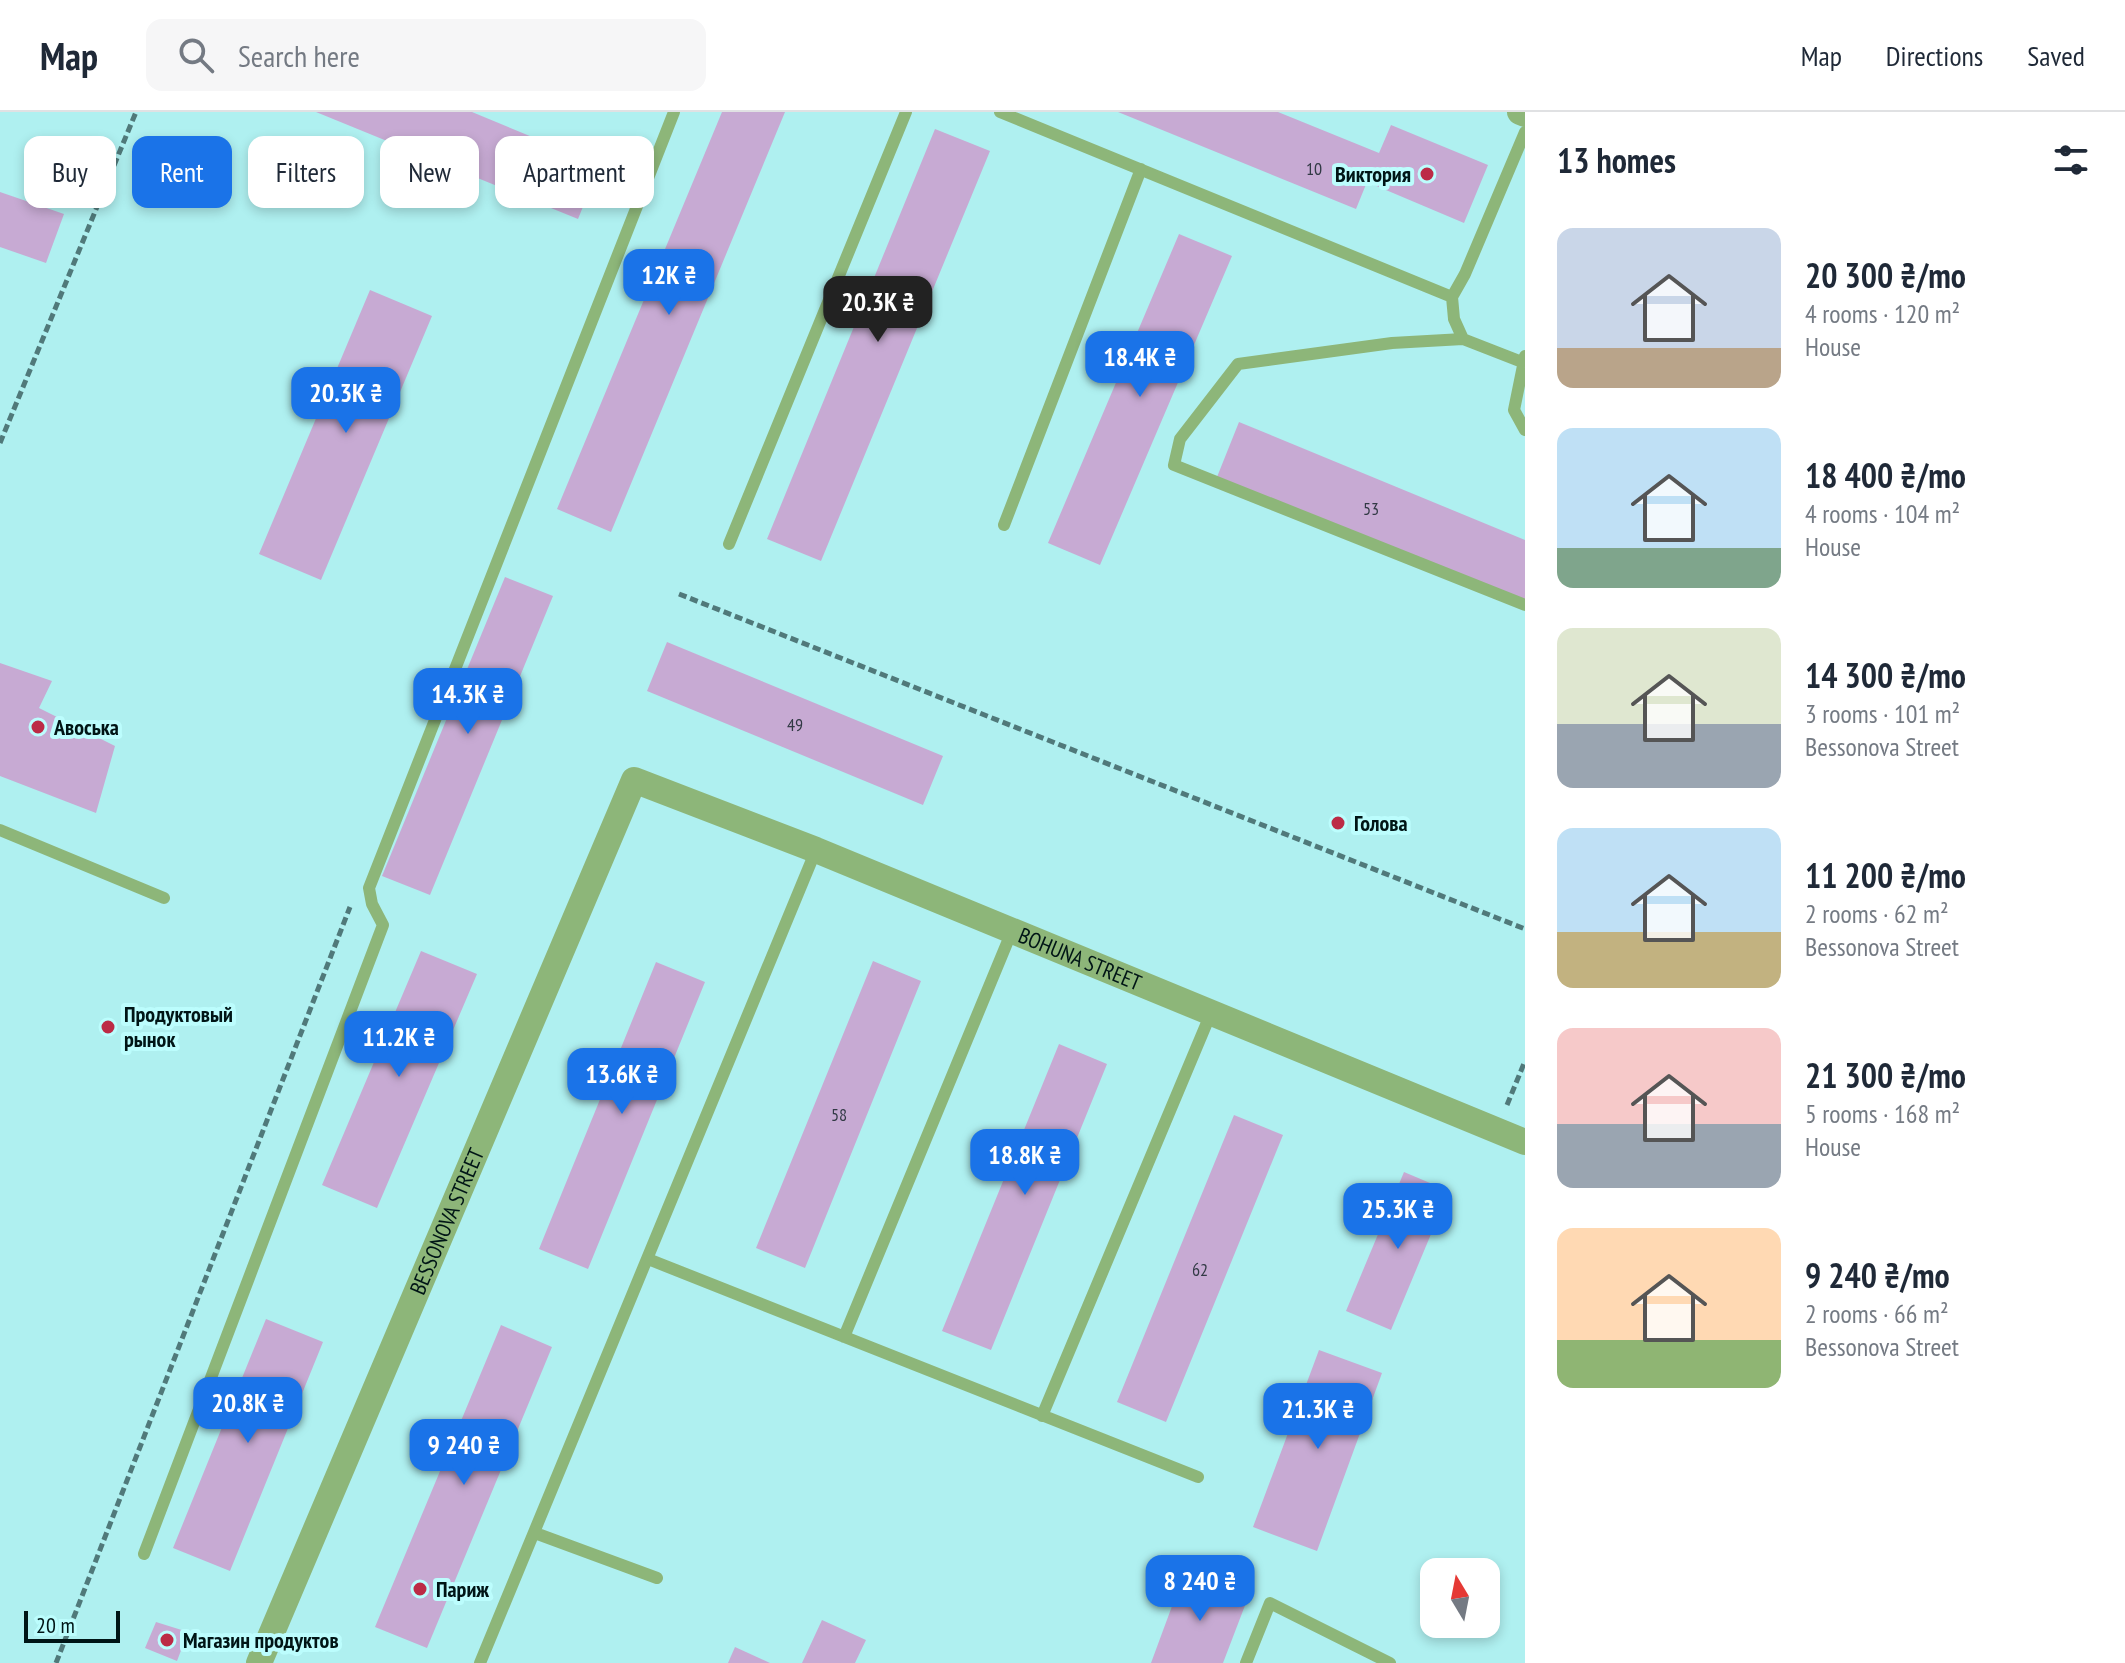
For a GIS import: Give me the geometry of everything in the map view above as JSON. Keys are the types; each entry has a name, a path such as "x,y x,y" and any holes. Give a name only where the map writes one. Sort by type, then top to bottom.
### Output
{"street":[{"name":"BOHUNA STREET","path":"634,780 816,850 1525,1142"},
{"name":"BESSONOVA STREET","path":"259,1663 634,780"}],"lane":[{"path":"144,1554 383,925 372,904 369,888 674,112"},
{"path":"729,544 906,112"},
{"path":"1000,112 1452,297"},
{"path":"1463,339 1454,319 1452,297 1465,274 1525,132"},
{"path":"1004,525 1141,169"},
{"path":"1525,430 1514,410 1524,359 1463,339 1392,343 1238,364 1180,439 1174,465 1525,605"},
{"path":"0,830 164,898"},
{"path":"480,1663 816,850"},
{"path":"844,1337 1012,931"},
{"path":"1042,1416 1211,1013"},
{"path":"648,1259 1198,1477"},
{"path":"535,1533 657,1578"},
{"path":"1246,1663 1270,1603 1390,1663"}],"path":[{"path":"0,443 136,112"},
{"path":"679,594 1525,929"},
{"path":"1496,1130 1525,1061"}],"building":[{"path":"316,112 472,112 530,136 495,136 495,185 479,179 479,136 380,138"},
{"path":"722,112 785,112 611,532 557,509"},
{"path":"1118,112 1278,112 1379,153 1391,125 1488,165 1464,223 1367,182 1356,209"},
{"path":"935,129 990,151 821,561 767,539"},
{"path":"0,192 24,200 24,208 47,208 64,214 46,263 0,247"},
{"path":"551,208 582,208 578,219"},
{"path":"1179,234 1232,256 1100,565 1048,543"},
{"path":"370,290 432,316 321,580 259,554"},
{"path":"1239,422 1525,540 1525,603 1217,477"},
{"path":"505,577 553,596 430,895 382,876"},
{"path":"667,642 943,756 923,805 647,691"},
{"name":"Авоська","path":"0,663 52,681 39,708 115,746 96,813 0,776"},
{"path":"421,951 477,974 377,1208 322,1185"},
{"path":"873,961 921,981 805,1268 756,1248"},
{"path":"656,962 705,982 588,1269 539,1249"},
{"path":"1059,1044 1107,1064 991,1350 942,1331"},
{"path":"1234,1115 1283,1135 1166,1422 1117,1402"},
{"path":"1404,1172 1449,1191 1391,1330 1346,1311"},
{"path":"266,1319 323,1342 230,1571 173,1548"},
{"path":"501,1325 552,1347 427,1648 375,1627"},
{"path":"1319,1350 1382,1373 1317,1551 1253,1527"},
{"path":"1185,1571 1249,1595 1223,1663 1151,1663"},
{"path":"822,1620 866,1640 855,1663 802,1663"},
{"name":"Магазин продуктов","path":"156,1622 188,1632 177,1661 145,1648"},
{"path":"735,1647 770,1663 728,1663"}],"place":[{"name":"Виктория","path":"1427,174"},
{"name":"Авоська","path":"38,727"},
{"name":"Голова","path":"1338,823"},
{"name":"Продуктовый рынок","path":"108,1027"},
{"name":"Париж","path":"420,1589"},
{"name":"Магазин продуктов","path":"167,1640"}]}
